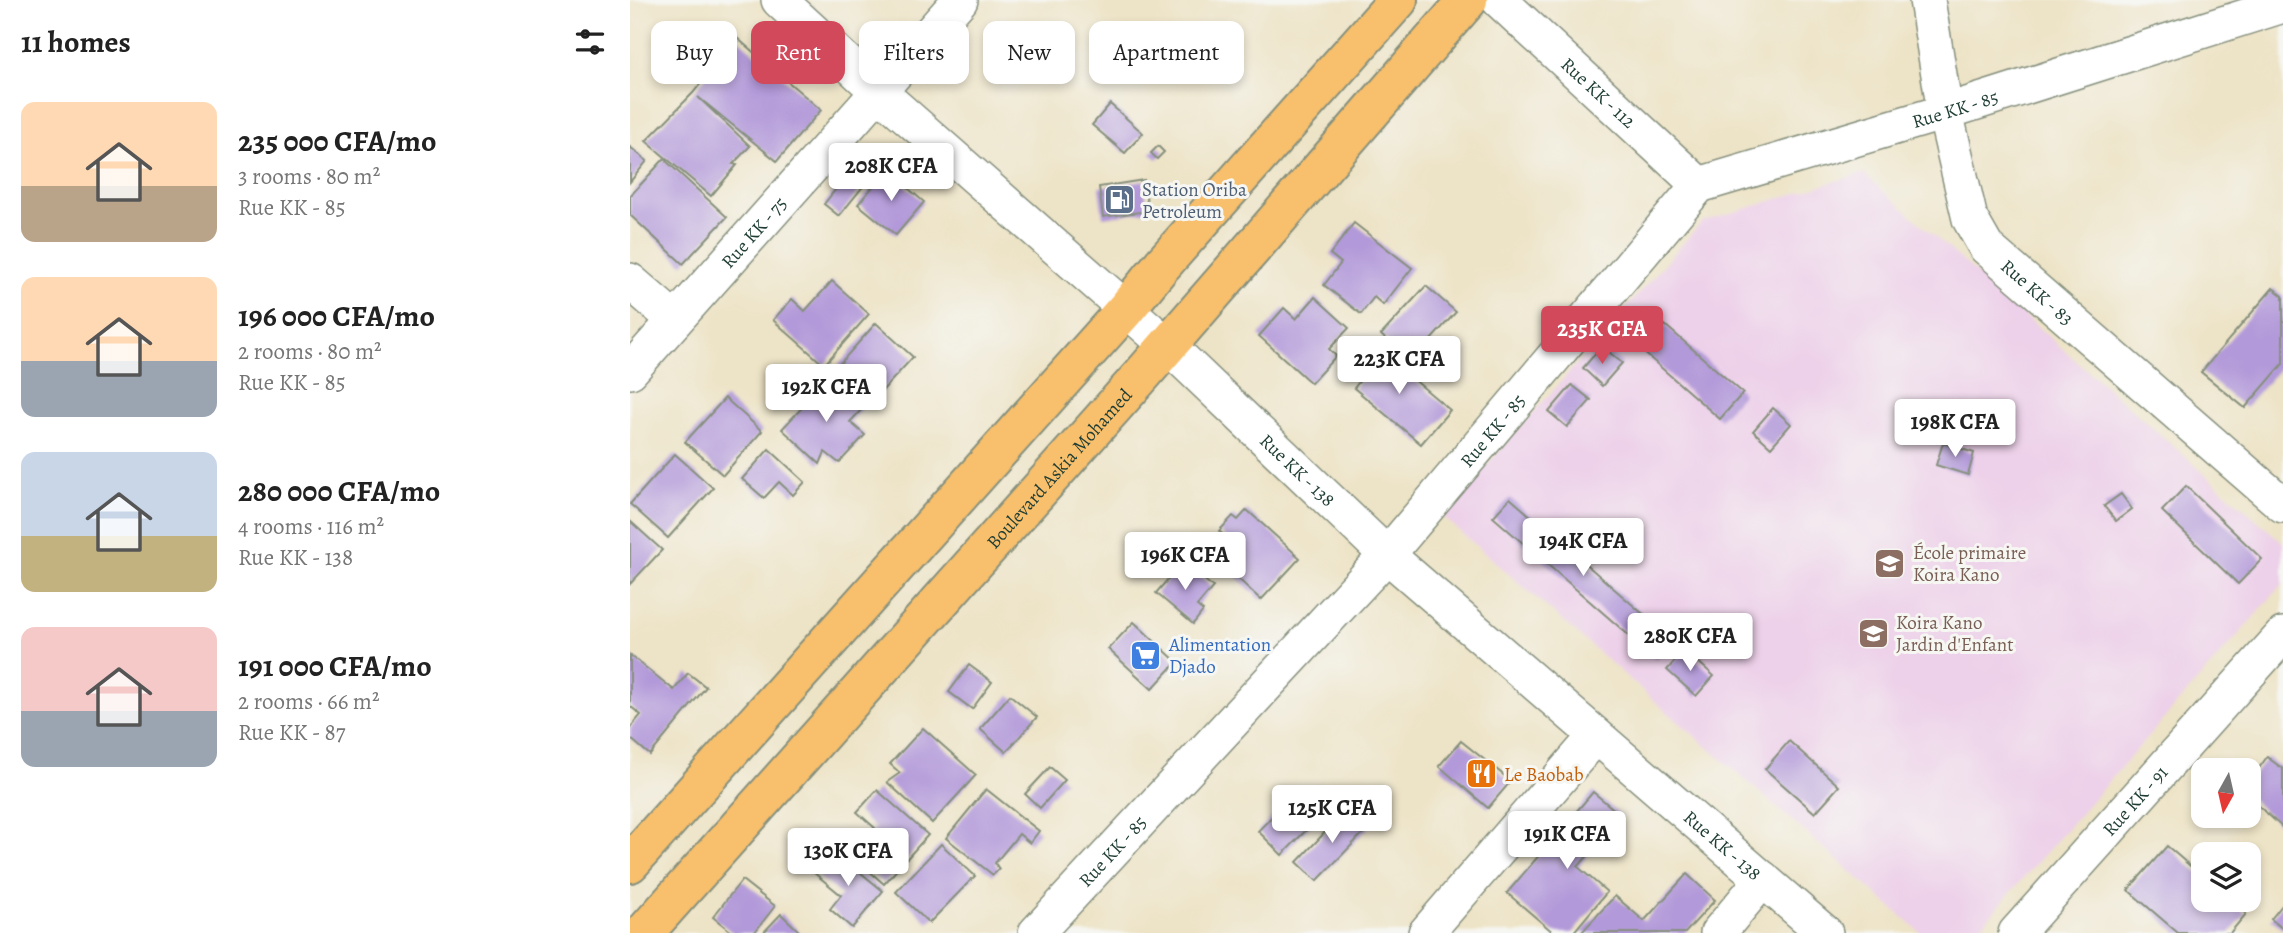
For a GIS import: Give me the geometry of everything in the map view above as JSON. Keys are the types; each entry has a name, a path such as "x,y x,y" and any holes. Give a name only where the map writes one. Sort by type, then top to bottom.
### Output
{"main road":[{"path":"630,863 1125,310 1398,0"},
{"name":"Boulevard Askia Mohamed","path":"645,933 1167,345 1468,0"}],"street":[{"name":"Rue KK - 138","path":"779,0 878,92 1167,345 1387,555 1825,933"},
{"name":"Rue KK - 75","path":"630,371 960,0"},
{"name":"Rue KK - 112","path":"1499,0 1699,185"},
{"name":"Rue KK - 83","path":"1927,0 1945,112 1970,219 1986,247 2283,505"},
{"name":"Rue KK - 85","path":"1053,927 1387,555 1699,185 1945,112 2283,5"},
{"path":"630,281 675,320"},
{"name":"Rue KK - 91","path":"2016,933 2283,635"},
{"path":"1426,933 1596,736"},
{"path":"1718,933 1763,879"}],"shaded area":[{"name":"École primaire Koira Kano","path":"1863,173 2283,543 2283,584 1975,933 1921,933 1442,516 1702,222"}],"building":[{"path":"737,38 751,50 751,84 791,84 821,110 777,161 698,97 750,146 733,164 737,165 711,196 646,141 700,84 737,84"},
{"path":"1110,104 1143,133 1125,153 1092,125"},
{"path":"1158,146 1164,152 1157,159 1151,153"},
{"path":"630,147 647,161 630,182"},
{"path":"863,155 879,167 839,216 824,204"},
{"path":"664,159 727,217 683,264 630,215 630,196"},
{"path":"887,170 924,202 896,235 858,204"},
{"path":"1144,180 1148,211 1103,217 1099,187"},
{"path":"1354,223 1412,268 1383,305 1374,297 1361,314 1324,285 1341,263 1330,254"},
{"path":"832,281 869,314 824,365 773,320 792,299 805,311"},
{"path":"1426,286 1456,312 1411,362 1381,335"},
{"path":"2273,288 2283,296 2283,364 2245,408 2201,372"},
{"path":"1315,297 1349,328 1329,349 1336,356 1311,383 1259,336 1284,308 1296,319"},
{"path":"876,323 913,357 872,402 835,369"},
{"path":"1665,325 1743,393 1720,419 1642,351"},
{"path":"1374,346 1450,410 1421,444 1354,388 1362,378 1353,370"},
{"path":"1602,346 1622,363 1602,386 1583,368"},
{"path":"829,379 862,409 850,422 865,435 839,463 825,452 820,464 782,429"},
{"path":"1572,385 1591,400 1567,427 1549,412"},
{"path":"725,398 762,431 723,475 685,442"},
{"path":"1773,408 1791,424 1771,447 1753,431"},
{"path":"1943,443 1974,453 1968,475 1936,465"},
{"path":"769,449 805,482 793,495 779,482 764,498 742,479"},
{"path":"675,454 713,488 668,538 630,504"},
{"path":"2186,486 2262,559 2238,584 2162,511"},
{"path":"2121,494 2132,509 2116,521 2104,506"},
{"path":"1510,498 1673,640 1656,659 1493,517"},
{"path":"1247,510 1300,558 1261,600 1216,558 1231,542 1219,531 1233,516 1238,520"},
{"path":"630,521 662,550 630,584"},
{"path":"1183,562 1213,587 1197,606 1203,611 1193,624 1156,593"},
{"path":"1134,622 1177,662 1152,689 1108,649"},
{"path":"1685,650 1714,676 1696,696 1667,670"},
{"path":"630,655 674,690 688,673 706,687 650,755 630,738 630,728 641,715 630,706"},
{"path":"969,665 992,682 972,709 949,692"},
{"path":"1010,695 1037,717 1006,752 980,729"},
{"path":"923,728 976,775 932,823 887,782 900,773 890,764"},
{"path":"1461,741 1511,781 1488,808 1439,766"},
{"path":"1789,741 1839,786 1815,813 1765,769"},
{"path":"2267,757 2283,769 2283,828 2261,808 2261,765"},
{"path":"1050,767 1065,780 1040,808 1025,794"},
{"path":"986,789 1039,831 1030,843 1019,834 995,863 999,869 993,875 946,838"},
{"path":"877,790 928,835 884,884 851,855 875,828 857,812"},
{"path":"1296,792 1320,816 1282,855 1258,831"},
{"path":"1593,792 1622,816 1578,867 1607,892 1573,933 1554,933 1507,893"},
{"path":"1347,809 1368,828 1317,881 1297,862"},
{"path":"941,844 975,876 929,923 896,892"},
{"path":"2167,846 2191,867 2191,912 2246,914 2230,933 2178,933 2128,890"},
{"path":"833,850 883,891 852,928 830,909 841,895 813,872"},
{"path":"1687,874 1715,900 1685,933 1581,933 1615,896 1644,921"},
{"path":"742,880 775,906 754,933 733,933 713,917"},
{"path":"2283,904 2283,929 2271,919"},
{"path":"781,914 801,933 763,933"}],"place":[{"name":"Station Oriba Petroleum","path":"1119,200"},
{"name":"École primaire Koira Kano","path":"1890,563"},
{"name":"Koira Kano Jardin d'Enfant","path":"1873,633"},
{"name":"Alimentation Djado","path":"1146,655"},
{"name":"Le Baobab","path":"1481,774"}]}
